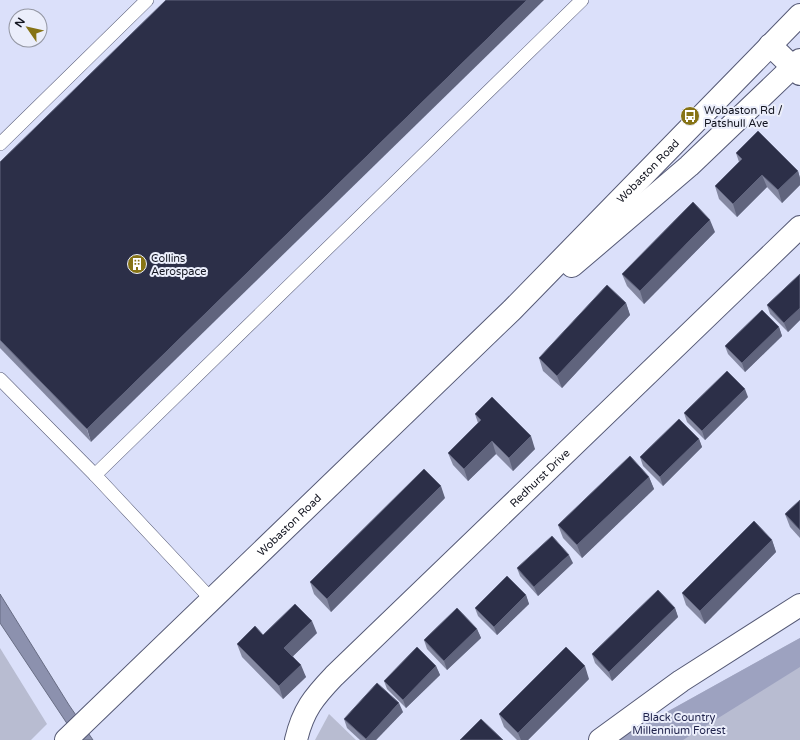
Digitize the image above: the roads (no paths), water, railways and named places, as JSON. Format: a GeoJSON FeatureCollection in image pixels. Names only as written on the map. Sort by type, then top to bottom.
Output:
{"type":"FeatureCollection","features":[{"type":"Feature","properties":{"kind":"street","name":"Wobaston Road"},"geometry":{"type":"LineString","coordinates":[[66,740],[512,310],[800,15]]}},
{"type":"Feature","properties":{"kind":"street"},"geometry":{"type":"LineString","coordinates":[[770,45],[798,67]]}},
{"type":"Feature","properties":{"kind":"street","name":"Wobaston Road"},"geometry":{"type":"LineString","coordinates":[[512,310],[554,281],[689,166],[798,67]]}},
{"type":"Feature","properties":{"kind":"street","name":"Redhurst Drive"},"geometry":{"type":"LineString","coordinates":[[296,740],[303,718],[313,698],[334,676],[800,227]]}},
{"type":"Feature","properties":{"kind":"street"},"geometry":{"type":"LineString","coordinates":[[600,740],[681,681],[800,605]]}},
{"type":"Feature","properties":{"kind":"lane"},"geometry":{"type":"LineString","coordinates":[[0,144],[147,0]]}},
{"type":"Feature","properties":{"kind":"lane"},"geometry":{"type":"LineString","coordinates":[[95,475],[582,0]]}},
{"type":"Feature","properties":{"kind":"lane"},"geometry":{"type":"LineString","coordinates":[[0,378],[95,475],[211,599]]}},
{"type":"Feature","properties":{"kind":"place","name":"Wobaston Rd / Patshull Ave"},"geometry":{"type":"Point","coordinates":[690,116]}},
{"type":"Feature","properties":{"kind":"place","name":"Collins Aerospace"},"geometry":{"type":"Point","coordinates":[137,264]}},
{"type":"Feature","properties":{"kind":"park label","name":"Black Country Millennium Forest"},"geometry":{"type":"Point","coordinates":[679,723]}}]}
